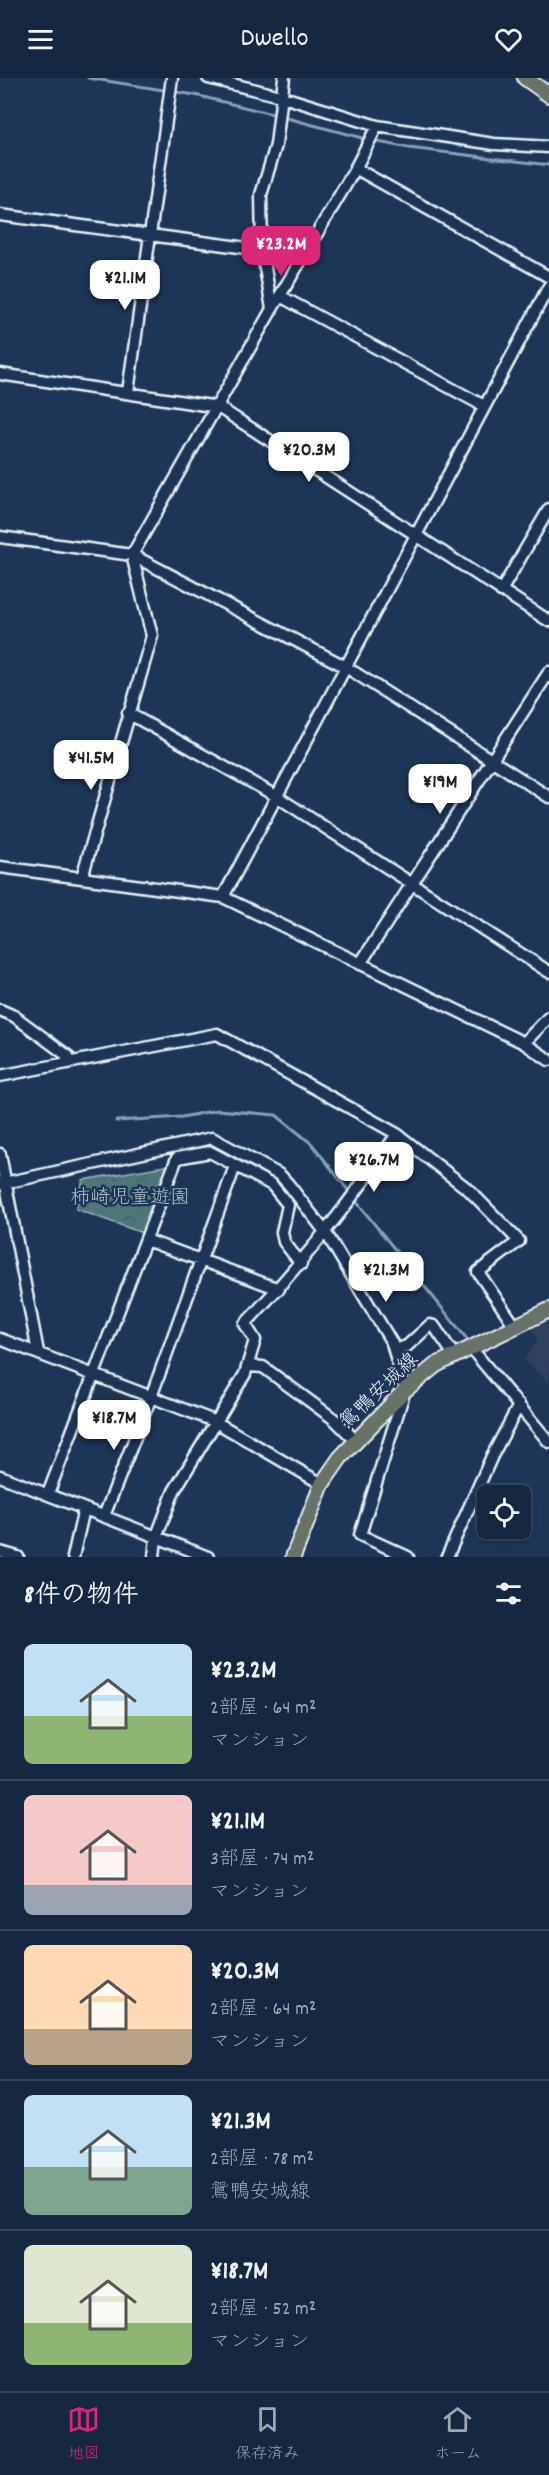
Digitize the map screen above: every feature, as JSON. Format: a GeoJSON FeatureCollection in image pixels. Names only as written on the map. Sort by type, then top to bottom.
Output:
{"type":"FeatureCollection","features":[{"type":"Feature","properties":{"kind":"main road"},"geometry":{"type":"LineString","coordinates":[[525,78],[549,95]]}},
{"type":"Feature","properties":{"kind":"main road","name":"鴛鴨安城線"},"geometry":{"type":"LineString","coordinates":[[293,1557],[322,1484],[356,1441],[405,1390],[436,1365],[454,1355],[549,1310]]}},
{"type":"Feature","properties":{"kind":"street"},"geometry":{"type":"LineString","coordinates":[[128,392],[172,78]]}},
{"type":"Feature","properties":{"kind":"street"},"geometry":{"type":"LineString","coordinates":[[208,78],[280,96],[378,126],[494,144],[549,147]]}},
{"type":"Feature","properties":{"kind":"street"},"geometry":{"type":"LineString","coordinates":[[272,309],[262,250],[261,195],[276,145],[280,96],[284,78]]}},
{"type":"Feature","properties":{"kind":"street"},"geometry":{"type":"LineString","coordinates":[[81,877],[152,636],[132,555],[378,126]]}},
{"type":"Feature","properties":{"kind":"street"},"geometry":{"type":"LineString","coordinates":[[355,168],[549,277]]}},
{"type":"Feature","properties":{"kind":"street"},"geometry":{"type":"LineString","coordinates":[[0,215],[262,250]]}},
{"type":"Feature","properties":{"kind":"street"},"geometry":{"type":"LineString","coordinates":[[223,897],[549,286]]}},
{"type":"Feature","properties":{"kind":"street"},"geometry":{"type":"LineString","coordinates":[[280,296],[484,406]]}},
{"type":"Feature","properties":{"kind":"street"},"geometry":{"type":"LineString","coordinates":[[0,374],[218,406],[549,621]]}},
{"type":"Feature","properties":{"kind":"street"},"geometry":{"type":"LineString","coordinates":[[501,591],[549,509]]}},
{"type":"Feature","properties":{"kind":"street"},"geometry":{"type":"LineString","coordinates":[[0,537],[132,555],[346,667],[549,797]]}},
{"type":"Feature","properties":{"kind":"street"},"geometry":{"type":"LineString","coordinates":[[360,964],[549,672]]}},
{"type":"Feature","properties":{"kind":"street"},"geometry":{"type":"LineString","coordinates":[[128,713],[276,796],[549,972]]}},
{"type":"Feature","properties":{"kind":"street"},"geometry":{"type":"LineString","coordinates":[[0,867],[223,897],[524,1043],[549,1060]]}},
{"type":"Feature","properties":{"kind":"street"},"geometry":{"type":"LineString","coordinates":[[0,1010],[14,1016],[68,1056],[68,1063]]}},
{"type":"Feature","properties":{"kind":"street"},"geometry":{"type":"LineString","coordinates":[[524,1043],[549,1017]]}},
{"type":"Feature","properties":{"kind":"street"},"geometry":{"type":"LineString","coordinates":[[0,1076],[217,1034],[397,1134],[469,1190],[519,1241],[478,1272],[515,1326]]}},
{"type":"Feature","properties":{"kind":"street"},"geometry":{"type":"LineString","coordinates":[[154,1557],[156,1538],[174,1491],[214,1421],[245,1374],[255,1340],[245,1324],[279,1289],[353,1200],[397,1134]]}},
{"type":"Feature","properties":{"kind":"street"},"geometry":{"type":"LineString","coordinates":[[3,1183],[212,1138],[280,1175],[326,1233],[381,1322],[394,1350],[405,1390],[360,1535],[408,1557]]}},
{"type":"Feature","properties":{"kind":"street"},"geometry":{"type":"LineString","coordinates":[[48,1494],[177,1158],[210,1152],[272,1185],[288,1205],[282,1232],[284,1242],[300,1264]]}},
{"type":"Feature","properties":{"kind":"street"},"geometry":{"type":"LineString","coordinates":[[0,1154],[3,1183],[38,1352]]}},
{"type":"Feature","properties":{"kind":"street"},"geometry":{"type":"LineString","coordinates":[[104,1516],[151,1397],[235,1166]]}},
{"type":"Feature","properties":{"kind":"street"},"geometry":{"type":"LineString","coordinates":[[146,1240],[279,1289]]}},
{"type":"Feature","properties":{"kind":"street"},"geometry":{"type":"LineString","coordinates":[[394,1350],[406,1346],[430,1324],[434,1326],[454,1355]]}},
{"type":"Feature","properties":{"kind":"street"},"geometry":{"type":"LineString","coordinates":[[0,1339],[214,1421],[322,1484]]}},
{"type":"Feature","properties":{"kind":"street"},"geometry":{"type":"LineString","coordinates":[[470,1347],[549,1442]]}},
{"type":"Feature","properties":{"kind":"street"},"geometry":{"type":"LineString","coordinates":[[248,1366],[263,1367],[334,1419],[356,1441]]}},
{"type":"Feature","properties":{"kind":"street"},"geometry":{"type":"LineString","coordinates":[[447,1557],[492,1456],[519,1405]]}},
{"type":"Feature","properties":{"kind":"street"},"geometry":{"type":"LineString","coordinates":[[0,1476],[208,1557]]}},
{"type":"Feature","properties":{"kind":"street"},"geometry":{"type":"LineString","coordinates":[[73,1557],[84,1509]]}},
{"type":"Feature","properties":{"kind":"street"},"geometry":{"type":"LineString","coordinates":[[0,1552],[18,1557]]}},
{"type":"Feature","properties":{"kind":"shaded area"},"geometry":{"type":"Polygon","coordinates":[[[549,1321],[549,1383],[524,1360],[538,1340],[532,1329],[549,1321]]]}},
{"type":"Feature","properties":{"kind":"green space","name":"柿崎児童遊園"},"geometry":{"type":"Polygon","coordinates":[[[171,1165],[145,1234],[76,1209],[83,1180],[171,1165]]]}},
{"type":"Feature","properties":{"kind":"waterway"},"geometry":{"type":"LineString","coordinates":[[88,78],[195,95],[276,115]]}},
{"type":"Feature","properties":{"kind":"waterway"},"geometry":{"type":"LineString","coordinates":[[283,117],[366,139]]}},
{"type":"Feature","properties":{"kind":"waterway"},"geometry":{"type":"LineString","coordinates":[[373,141],[409,148],[549,165]]}},
{"type":"Feature","properties":{"kind":"waterway"},"geometry":{"type":"LineString","coordinates":[[116,1121],[182,1117],[218,1110],[276,1115],[312,1144],[351,1194]]}},
{"type":"Feature","properties":{"kind":"waterway"},"geometry":{"type":"LineString","coordinates":[[355,1200],[471,1344]]}}]}
